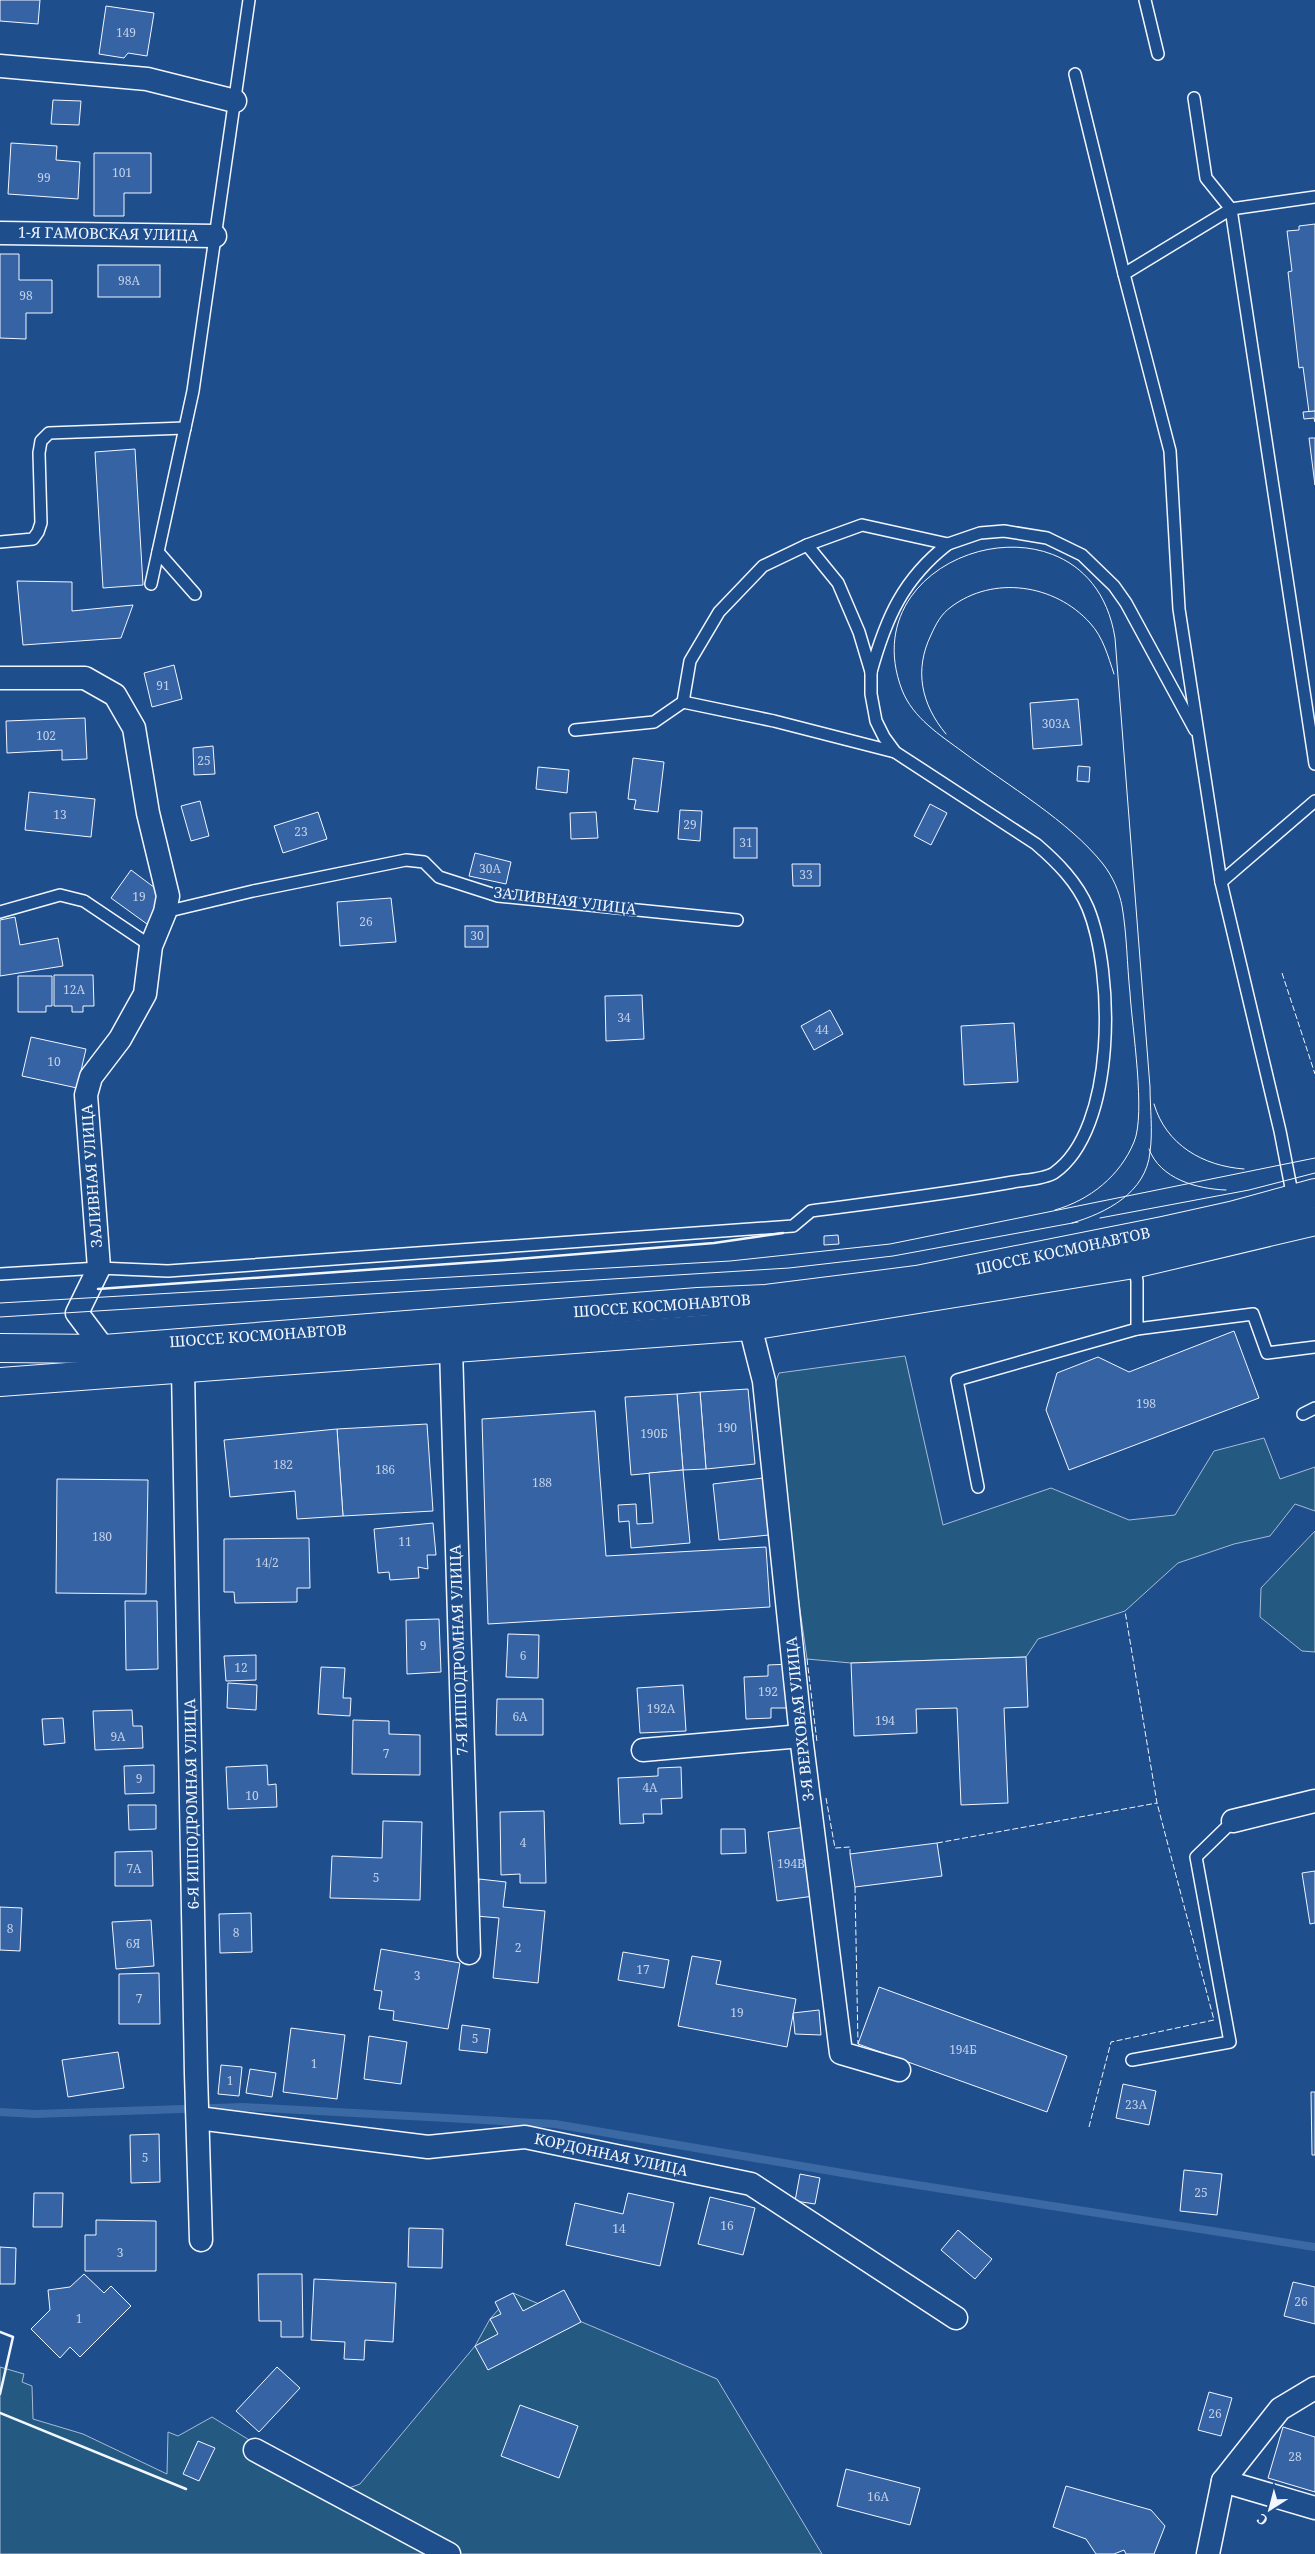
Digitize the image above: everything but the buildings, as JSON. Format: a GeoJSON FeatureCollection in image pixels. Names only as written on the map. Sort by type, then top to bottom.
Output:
{"type":"FeatureCollection","features":[{"type":"Feature","properties":{"kind":"main road","name":"ШОССЕ КОСМОНАВТОВ"},"geometry":{"type":"LineString","coordinates":[[0,1348],[104,1348],[698,1302],[766,1299],[859,1289],[992,1266],[1020,1258],[1163,1231],[1231,1216],[1304,1196]]}},
{"type":"Feature","properties":{"kind":"main road","name":"ШОССЕ КОСМОНАВТОВ"},"geometry":{"type":"LineString","coordinates":[[0,1382],[750,1326],[1134,1264],[1315,1221]]}},
{"type":"Feature","properties":{"kind":"street"},"geometry":{"type":"LineString","coordinates":[[0,66],[147,79],[235,101]]}},
{"type":"Feature","properties":{"kind":"street","name":"1-Я ГАМОВСКАЯ УЛИЦА"},"geometry":{"type":"LineString","coordinates":[[0,233],[215,236]]}},
{"type":"Feature","properties":{"kind":"street","name":"ЗАЛИВНАЯ УЛИЦА"},"geometry":{"type":"LineString","coordinates":[[0,678],[85,678],[115,694],[134,728],[148,814],[168,896],[165,912],[151,946],[145,994],[120,1039],[91,1077],[86,1095],[99,1268],[78,1313],[104,1348]]}},
{"type":"Feature","properties":{"kind":"street","name":"3-Я ВЕРХОВАЯ УЛИЦА"},"geometry":{"type":"LineString","coordinates":[[750,1326],[764,1381],[802,1736],[841,2053],[899,2070]]}},
{"type":"Feature","properties":{"kind":"street","name":"7-Я ИППОДРОМНАЯ УЛИЦА"},"geometry":{"type":"LineString","coordinates":[[451,1348],[468,1953]]}},
{"type":"Feature","properties":{"kind":"street","name":"6-Я ИППОДРОМНАЯ УЛИЦА"},"geometry":{"type":"LineString","coordinates":[[183,1369],[196,2074],[201,2240]]}},
{"type":"Feature","properties":{"kind":"street"},"geometry":{"type":"LineString","coordinates":[[643,1750],[802,1736]]}},
{"type":"Feature","properties":{"kind":"street"},"geometry":{"type":"LineString","coordinates":[[1233,1821],[1315,1801]]}},
{"type":"Feature","properties":{"kind":"street","name":"КОРДОННАЯ УЛИЦА"},"geometry":{"type":"LineString","coordinates":[[198,2118],[428,2147],[525,2137],[751,2184],[956,2318]]}},
{"type":"Feature","properties":{"kind":"street"},"geometry":{"type":"LineString","coordinates":[[1208,2554],[1223,2481],[1280,2409],[1315,2388]]}},
{"type":"Feature","properties":{"kind":"street"},"geometry":{"type":"LineString","coordinates":[[255,2450],[450,2554]]}},
{"type":"Feature","properties":{"kind":"street"},"geometry":{"type":"LineString","coordinates":[[1223,2481],[1315,2508]]}},
{"type":"Feature","properties":{"kind":"lane"},"geometry":{"type":"LineString","coordinates":[[151,584],[193,391],[249,0]]}},
{"type":"Feature","properties":{"kind":"lane"},"geometry":{"type":"LineString","coordinates":[[1145,0],[1158,54]]}},
{"type":"Feature","properties":{"kind":"lane"},"geometry":{"type":"LineString","coordinates":[[1075,74],[1170,451],[1179,609],[1200,738],[1220,882],[1280,1131],[1304,1196]]}},
{"type":"Feature","properties":{"kind":"lane"},"geometry":{"type":"LineString","coordinates":[[1194,98],[1206,178],[1231,209],[1315,764]]}},
{"type":"Feature","properties":{"kind":"lane"},"geometry":{"type":"LineString","coordinates":[[1124,274],[1231,209],[1315,197]]}},
{"type":"Feature","properties":{"kind":"lane"},"geometry":{"type":"LineString","coordinates":[[0,542],[33,539],[38,532],[41,523],[39,453],[41,441],[49,433],[185,428]]}},
{"type":"Feature","properties":{"kind":"lane"},"geometry":{"type":"LineString","coordinates":[[575,730],[654,722],[683,702],[690,661],[719,612],[763,566],[806,545],[862,525],[948,544]]}},
{"type":"Feature","properties":{"kind":"lane"},"geometry":{"type":"LineString","coordinates":[[870,672],[879,642],[902,592],[933,556],[948,544],[980,533],[1004,531],[1047,538],[1082,554],[1114,586],[1126,603],[1200,738]]}},
{"type":"Feature","properties":{"kind":"lane"},"geometry":{"type":"LineString","coordinates":[[806,545],[838,583],[859,632],[870,672],[871,694],[876,721],[884,737],[895,752]]}},
{"type":"Feature","properties":{"kind":"lane"},"geometry":{"type":"LineString","coordinates":[[158,552],[195,594]]}},
{"type":"Feature","properties":{"kind":"lane"},"geometry":{"type":"LineString","coordinates":[[0,1274],[99,1268],[168,1271],[794,1226],[811,1211],[953,1193],[1053,1174],[1075,1151],[1091,1118],[1102,1068],[1106,995],[1101,960],[1088,909],[1071,879],[1054,859],[1007,823],[895,752],[774,721],[683,702]]}},
{"type":"Feature","properties":{"kind":"lane"},"geometry":{"type":"LineString","coordinates":[[1220,882],[1312,806],[1315,801]]}},
{"type":"Feature","properties":{"kind":"lane","name":"ЗАЛИВНАЯ УЛИЦА"},"geometry":{"type":"LineString","coordinates":[[165,912],[253,891],[406,860],[424,862],[440,877],[498,896],[737,920]]}},
{"type":"Feature","properties":{"kind":"lane"},"geometry":{"type":"LineString","coordinates":[[0,912],[60,895],[84,901],[151,946]]}},
{"type":"Feature","properties":{"kind":"lane"},"geometry":{"type":"LineString","coordinates":[[1134,1264],[1137,1281],[1137,1329]]}},
{"type":"Feature","properties":{"kind":"lane"},"geometry":{"type":"LineString","coordinates":[[978,1487],[956,1380],[1137,1329],[1252,1314],[1267,1353],[1315,1347]]}},
{"type":"Feature","properties":{"kind":"lane"},"geometry":{"type":"LineString","coordinates":[[1303,1414],[1315,1408]]}},
{"type":"Feature","properties":{"kind":"lane"},"geometry":{"type":"LineString","coordinates":[[1132,2060],[1230,2042],[1196,1857],[1233,1821]]}},
{"type":"Feature","properties":{"kind":"shaded area"},"geometry":{"type":"Polygon","coordinates":[[[905,1356],[943,1525],[1051,1488],[1129,1520],[1175,1515],[1214,1451],[1264,1438],[1280,1479],[1315,1467],[1315,1511],[1295,1504],[1270,1536],[1234,1544],[1178,1563],[1125,1611],[1038,1639],[1026,1657],[851,1663],[807,1659],[770,1398],[779,1373],[905,1356]]]}},
{"type":"Feature","properties":{"kind":"shaded area"},"geometry":{"type":"Polygon","coordinates":[[[1315,1531],[1315,1652],[1302,1651],[1260,1617],[1261,1588],[1315,1531]]]}},
{"type":"Feature","properties":{"kind":"shaded area"},"geometry":{"type":"Polygon","coordinates":[[[513,2293],[717,2379],[822,2554],[0,2554],[0,2367],[24,2374],[22,2382],[32,2386],[33,2419],[83,2434],[167,2474],[168,2432],[178,2436],[212,2417],[335,2493],[360,2484],[475,2346],[490,2319],[513,2293]]]}},
{"type":"Feature","properties":{"kind":"waterway"},"geometry":{"type":"LineString","coordinates":[[0,2112],[35,2114],[243,2107],[555,2124],[866,2177],[1315,2247]]}},
{"type":"Feature","properties":{"kind":"tram line"},"geometry":{"type":"LineString","coordinates":[[1055,1210],[1068,1206],[1092,1193],[1112,1176],[1128,1154],[1134,1142],[1137,1129],[1139,1092],[1121,900],[1107,869],[1073,833],[1037,804],[945,739],[913,709],[902,690],[895,641],[909,600],[939,569],[979,552],[1022,548],[1064,560],[1096,589],[1115,638],[1150,1087],[1151,1144],[1147,1166],[1141,1179],[1133,1190],[1111,1207],[1072,1223]]}},
{"type":"Feature","properties":{"kind":"tram line"},"geometry":{"type":"LineString","coordinates":[[946,734],[937,723],[926,699],[922,674],[923,661],[926,648],[939,620],[947,610],[968,597],[1004,588],[1023,588],[1042,592],[1059,600],[1076,610],[1095,628],[1105,647],[1114,674]]}},
{"type":"Feature","properties":{"kind":"tram line"},"geometry":{"type":"LineString","coordinates":[[1154,1104],[1167,1131],[1188,1151],[1214,1163],[1244,1169]]}},
{"type":"Feature","properties":{"kind":"tram line"},"geometry":{"type":"LineString","coordinates":[[1149,1149],[1154,1159],[1171,1175],[1192,1184],[1226,1190]]}},
{"type":"Feature","properties":{"kind":"tram line"},"geometry":{"type":"LineString","coordinates":[[0,1303],[730,1261],[890,1244],[1315,1158]]}},
{"type":"Feature","properties":{"kind":"tram line"},"geometry":{"type":"LineString","coordinates":[[1100,1218],[1249,1190],[1315,1173]]}},
{"type":"Feature","properties":{"kind":"tram line"},"geometry":{"type":"LineString","coordinates":[[0,1317],[789,1268],[893,1256],[1078,1222]]}},
{"type":"Feature","properties":{"kind":"fence"},"geometry":{"type":"LineString","coordinates":[[1282,973],[1315,1074]]}},
{"type":"Feature","properties":{"kind":"fence"},"geometry":{"type":"LineString","coordinates":[[1089,2127],[1111,2042],[1214,2020],[1157,1803],[1125,1611]]}},
{"type":"Feature","properties":{"kind":"fence"},"geometry":{"type":"LineString","coordinates":[[807,1659],[817,1742]]}},
{"type":"Feature","properties":{"kind":"fence"},"geometry":{"type":"LineString","coordinates":[[826,1798],[835,1848],[850,1847],[850,1854]]}},
{"type":"Feature","properties":{"kind":"fence"},"geometry":{"type":"LineString","coordinates":[[937,1843],[1157,1803]]}},
{"type":"Feature","properties":{"kind":"fence"},"geometry":{"type":"LineString","coordinates":[[855,1887],[858,2044]]}},
{"type":"Feature","properties":{"kind":"wall"},"geometry":{"type":"LineString","coordinates":[[98,1289],[714,1243],[783,1233]]}},
{"type":"Feature","properties":{"kind":"wall"},"geometry":{"type":"LineString","coordinates":[[0,2332],[13,2337],[0,2394]]}},
{"type":"Feature","properties":{"kind":"wall"},"geometry":{"type":"LineString","coordinates":[[0,2413],[186,2489]]}}]}
